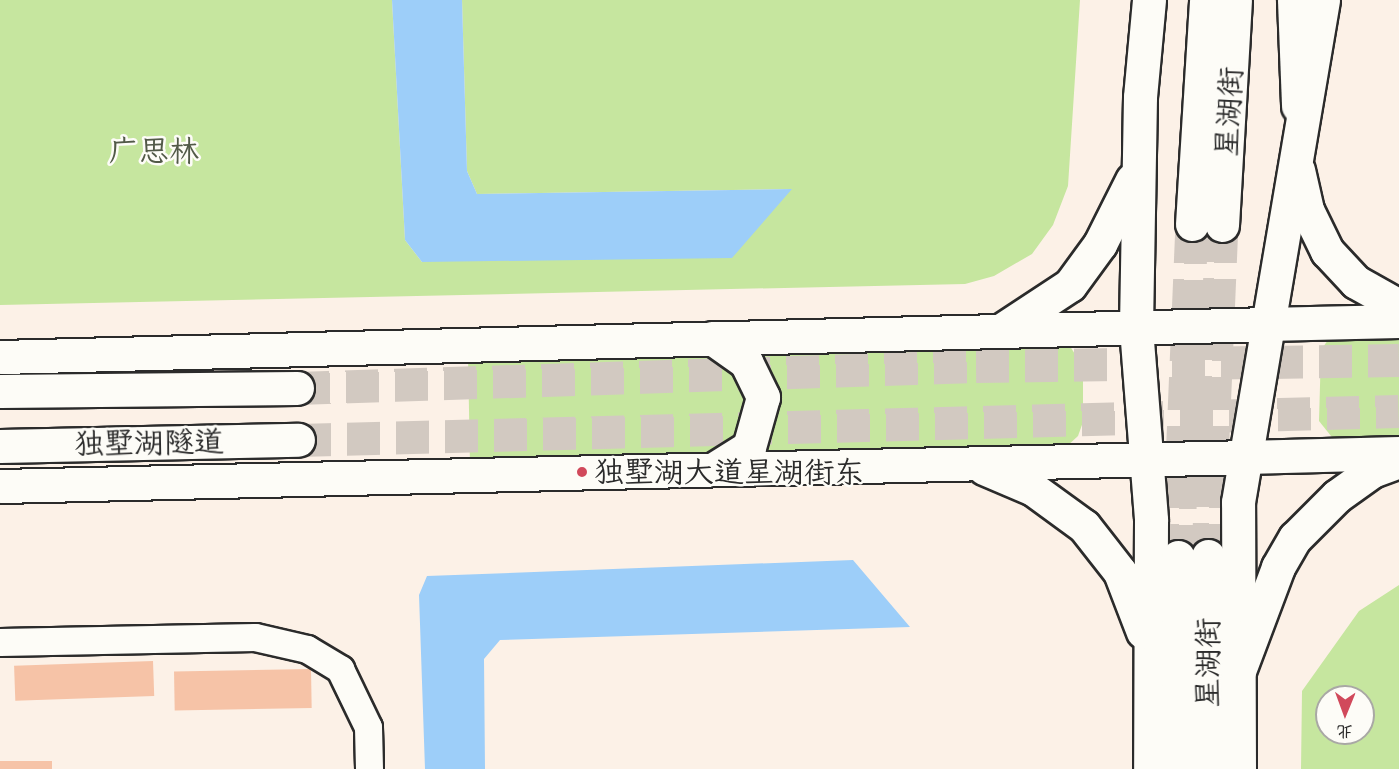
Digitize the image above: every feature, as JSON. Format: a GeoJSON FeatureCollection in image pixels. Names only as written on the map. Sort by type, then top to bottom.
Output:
{"type":"FeatureCollection","features":[{"type":"Feature","properties":{"kind":"main road"},"geometry":{"type":"LineString","coordinates":[[1128,0],[1140,97]]}},
{"type":"Feature","properties":{"kind":"main road"},"geometry":{"type":"LineString","coordinates":[[1149,0],[1140,97],[1136,328],[1144,460],[1151,520],[1150,769]]}},
{"type":"Feature","properties":{"kind":"main road","name":"星湖街"},"geometry":{"type":"LineString","coordinates":[[1206,0],[1207,224],[1235,0]]}},
{"type":"Feature","properties":{"kind":"main road"},"geometry":{"type":"LineString","coordinates":[[1294,0],[1293,64],[1301,131]]}},
{"type":"Feature","properties":{"kind":"main road"},"geometry":{"type":"LineString","coordinates":[[1239,769],[1238,502],[1284,212],[1298,170],[1301,131],[1323,0]]}},
{"type":"Feature","properties":{"kind":"main road"},"geometry":{"type":"LineString","coordinates":[[992,332],[1023,320],[1070,285],[1115,219],[1138,168]]}},
{"type":"Feature","properties":{"kind":"main road"},"geometry":{"type":"LineString","coordinates":[[1298,170],[1307,210],[1326,251],[1356,282],[1399,306]]}},
{"type":"Feature","properties":{"kind":"main road"},"geometry":{"type":"LineString","coordinates":[[0,357],[1399,321]]}},
{"type":"Feature","properties":{"kind":"main road"},"geometry":{"type":"LineString","coordinates":[[712,338],[746,362],[763,396],[749,447],[716,468]]}},
{"type":"Feature","properties":{"kind":"main road","name":"独墅湖隧道"},"geometry":{"type":"LineString","coordinates":[[0,392],[297,388]]}},
{"type":"Feature","properties":{"kind":"main road","name":"独墅湖隧道"},"geometry":{"type":"LineString","coordinates":[[0,446],[298,440]]}},
{"type":"Feature","properties":{"kind":"main road"},"geometry":{"type":"LineString","coordinates":[[0,486],[1399,453]]}},
{"type":"Feature","properties":{"kind":"main road"},"geometry":{"type":"LineString","coordinates":[[1239,671],[1278,567],[1295,538],[1337,496],[1372,471],[1399,461]]}},
{"type":"Feature","properties":{"kind":"main road"},"geometry":{"type":"LineString","coordinates":[[968,462],[1034,489],[1084,526],[1120,572],[1151,658]]}},
{"type":"Feature","properties":{"kind":"main road","name":"星湖街"},"geometry":{"type":"LineString","coordinates":[[1179,769],[1193,557],[1208,769]]}},
{"type":"Feature","properties":{"kind":"street"},"geometry":{"type":"LineString","coordinates":[[0,642],[255,637],[307,649],[340,669],[368,727],[369,769]]}},
{"type":"Feature","properties":{"kind":"green space","name":"广思林"},"geometry":{"type":"Polygon","coordinates":[[[0,0],[392,0],[405,240],[422,262],[792,189],[477,194],[467,171],[462,0],[1080,0],[1068,186],[1053,225],[1032,254],[994,276],[965,284],[0,305],[0,0]]]}},
{"type":"Feature","properties":{"kind":"green space"},"geometry":{"type":"Polygon","coordinates":[[[1399,338],[1399,441],[1335,441],[1319,421],[1321,350],[1328,340],[1399,338]]]}},
{"type":"Feature","properties":{"kind":"green space"},"geometry":{"type":"Polygon","coordinates":[[[1068,343],[1083,367],[1083,422],[1078,436],[1066,447],[761,455],[758,348],[1068,343]]]}},
{"type":"Feature","properties":{"kind":"green space"},"geometry":{"type":"Polygon","coordinates":[[[709,349],[733,365],[749,404],[734,440],[715,454],[470,465],[468,355],[709,349]]]}},
{"type":"Feature","properties":{"kind":"green space"},"geometry":{"type":"Polygon","coordinates":[[[1399,585],[1399,769],[1301,769],[1302,691],[1359,611],[1399,585]]]}},
{"type":"Feature","properties":{"kind":"water"},"geometry":{"type":"Polygon","coordinates":[[[392,0],[462,0],[467,171],[477,194],[792,189],[732,258],[422,262],[405,240],[392,0]]]}},
{"type":"Feature","properties":{"kind":"water"},"geometry":{"type":"Polygon","coordinates":[[[853,560],[910,627],[500,640],[484,659],[485,769],[425,769],[419,595],[427,576],[853,560]]]}},
{"type":"Feature","properties":{"kind":"building"},"geometry":{"type":"Polygon","coordinates":[[[153,661],[154,696],[15,701],[14,666],[153,661]]]}},
{"type":"Feature","properties":{"kind":"building"},"geometry":{"type":"Polygon","coordinates":[[[311,669],[312,708],[175,710],[174,671],[311,669]]]}},
{"type":"Feature","properties":{"kind":"building"},"geometry":{"type":"Polygon","coordinates":[[[0,761],[52,761],[52,769],[0,769],[0,761]]]}},
{"type":"Feature","properties":{"kind":"tunnel"},"geometry":{"type":"LineString","coordinates":[[1178,557],[1192,224]]}},
{"type":"Feature","properties":{"kind":"tunnel"},"geometry":{"type":"LineString","coordinates":[[1208,556],[1222,225]]}},
{"type":"Feature","properties":{"kind":"tunnel"},"geometry":{"type":"LineString","coordinates":[[297,388],[976,366],[1399,360]]}},
{"type":"Feature","properties":{"kind":"tunnel"},"geometry":{"type":"LineString","coordinates":[[298,440],[1399,411]]}},
{"type":"Feature","properties":{"kind":"place","name":"独墅湖大道星湖街东"},"geometry":{"type":"Point","coordinates":[582,472]}}]}
